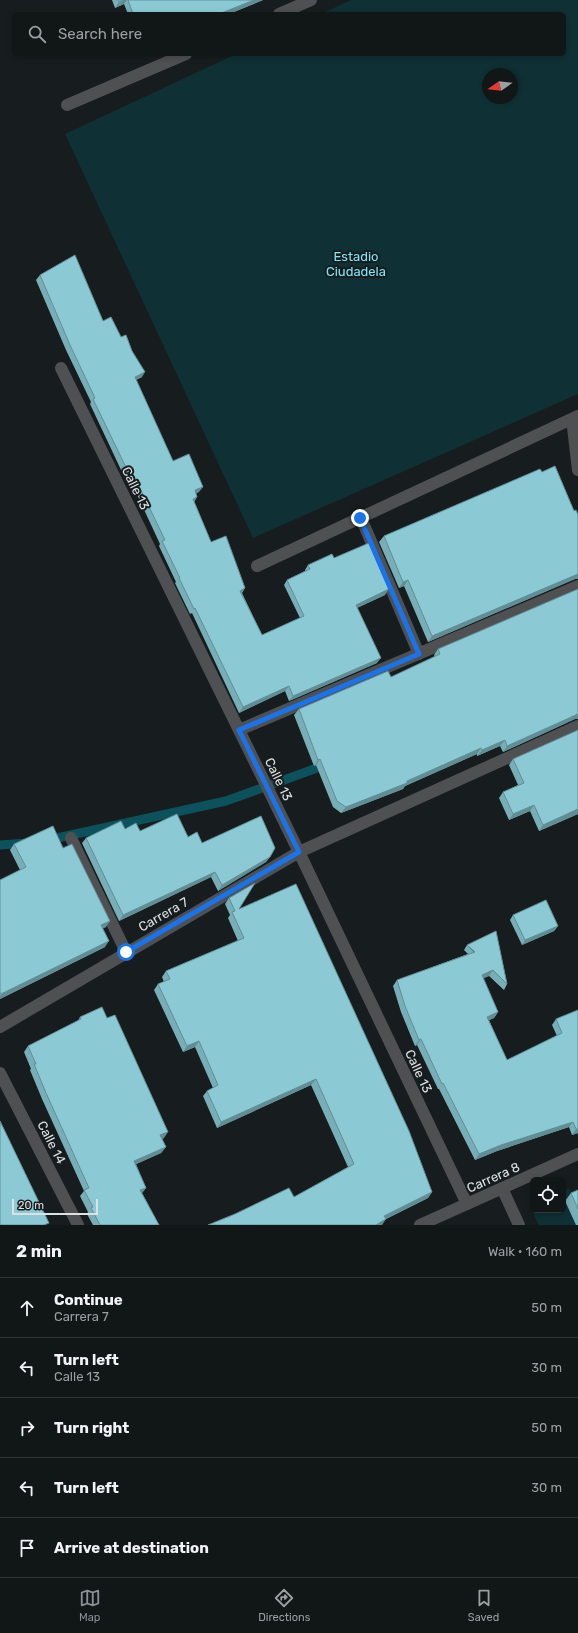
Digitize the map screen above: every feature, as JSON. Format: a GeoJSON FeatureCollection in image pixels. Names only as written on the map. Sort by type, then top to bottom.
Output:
{"type":"FeatureCollection","features":[{"type":"Feature","properties":{"kind":"street"},"geometry":{"type":"LineString","coordinates":[[284,12],[311,0]]}},
{"type":"Feature","properties":{"kind":"street"},"geometry":{"type":"LineString","coordinates":[[67,105],[181,56]]}},
{"type":"Feature","properties":{"kind":"street","name":"Calle 13"},"geometry":{"type":"LineString","coordinates":[[61,368],[299,852],[467,1204]]}},
{"type":"Feature","properties":{"kind":"street"},"geometry":{"type":"LineString","coordinates":[[256,566],[576,420],[578,470]]}},
{"type":"Feature","properties":{"kind":"street"},"geometry":{"type":"LineString","coordinates":[[360,518],[419,654]]}},
{"type":"Feature","properties":{"kind":"street"},"geometry":{"type":"LineString","coordinates":[[239,730],[578,586]]}},
{"type":"Feature","properties":{"kind":"street","name":"Carrera 7"},"geometry":{"type":"LineString","coordinates":[[0,1027],[299,852],[578,726]]}},
{"type":"Feature","properties":{"kind":"street"},"geometry":{"type":"LineString","coordinates":[[71,838],[126,952]]}},
{"type":"Feature","properties":{"kind":"street","name":"Calle 14"},"geometry":{"type":"LineString","coordinates":[[0,1073],[78,1225]]}},
{"type":"Feature","properties":{"kind":"street","name":"Carrera 8"},"geometry":{"type":"LineString","coordinates":[[420,1225],[578,1154]]}},
{"type":"Feature","properties":{"kind":"street"},"geometry":{"type":"LineString","coordinates":[[502,1188],[519,1225]]}},
{"type":"Feature","properties":{"kind":"green space","name":"Estadio Ciudadela"},"geometry":{"type":"Polygon","coordinates":[[[351,0],[578,0],[578,394],[253,538],[65,134],[232,56],[566,56],[566,12],[325,12],[351,0]]]}},
{"type":"Feature","properties":{"kind":"green space"},"geometry":{"type":"Polygon","coordinates":[[[569,1188],[578,1208],[578,1225],[539,1225],[533,1213],[566,1213],[566,1190],[569,1188]]]}},
{"type":"Feature","properties":{"kind":"building"},"geometry":{"type":"Polygon","coordinates":[[[128,0],[254,0],[224,12],[132,12],[128,0]]]}},
{"type":"Feature","properties":{"kind":"building"},"geometry":{"type":"Polygon","coordinates":[[[75,255],[103,321],[111,317],[121,337],[126,335],[132,351],[145,372],[135,377],[173,461],[189,454],[203,487],[195,490],[197,497],[193,499],[211,542],[226,536],[245,588],[240,591],[262,635],[304,616],[287,580],[310,569],[308,565],[332,554],[334,558],[369,543],[389,589],[356,605],[381,658],[293,696],[289,686],[243,707],[179,578],[162,541],[165,540],[137,482],[134,484],[93,399],[95,398],[40,275],[75,255]]]}},
{"type":"Feature","properties":{"kind":"building"},"geometry":{"type":"Polygon","coordinates":[[[555,466],[574,511],[576,510],[578,515],[578,574],[432,636],[408,580],[403,582],[384,536],[540,469],[542,472],[555,466]]]}},
{"type":"Feature","properties":{"kind":"building"},"geometry":{"type":"Polygon","coordinates":[[[578,589],[578,714],[507,746],[505,740],[482,750],[481,748],[407,781],[407,783],[346,807],[337,801],[320,759],[318,760],[299,709],[388,671],[391,677],[440,654],[438,649],[578,589]]]}},
{"type":"Feature","properties":{"kind":"building"},"geometry":{"type":"Polygon","coordinates":[[[578,730],[578,809],[543,825],[534,805],[513,814],[503,792],[524,783],[513,759],[578,730]]]}},
{"type":"Feature","properties":{"kind":"building"},"geometry":{"type":"Polygon","coordinates":[[[177,814],[188,837],[197,832],[202,843],[261,816],[275,848],[270,857],[222,885],[215,872],[123,915],[86,838],[121,821],[125,829],[136,823],[140,831],[177,814]]]}},
{"type":"Feature","properties":{"kind":"building"},"geometry":{"type":"Polygon","coordinates":[[[53,826],[63,848],[72,844],[110,921],[101,925],[109,941],[1,994],[0,880],[26,867],[14,844],[53,826]]]}},
{"type":"Feature","properties":{"kind":"building"},"geometry":{"type":"Polygon","coordinates":[[[255,883],[239,909],[296,884],[409,1131],[432,1192],[384,1216],[386,1219],[376,1225],[208,1225],[235,1214],[289,1188],[294,1197],[354,1164],[316,1079],[221,1122],[207,1091],[218,1085],[199,1041],[187,1046],[158,984],[170,979],[166,971],[244,938],[232,912],[235,911],[229,898],[255,883]]]}},
{"type":"Feature","properties":{"kind":"building"},"geometry":{"type":"Polygon","coordinates":[[[546,900],[558,926],[525,940],[513,915],[546,900]]]}},
{"type":"Feature","properties":{"kind":"building"},"geometry":{"type":"Polygon","coordinates":[[[496,931],[507,984],[493,970],[482,975],[498,1012],[487,1017],[507,1060],[562,1033],[556,1019],[578,1010],[578,1129],[576,1129],[573,1122],[501,1145],[479,1154],[443,1083],[442,1084],[421,1039],[419,1040],[405,1006],[397,980],[475,952],[467,945],[496,931]]]}},
{"type":"Feature","properties":{"kind":"building"},"geometry":{"type":"Polygon","coordinates":[[[102,1007],[107,1018],[115,1015],[168,1132],[160,1135],[166,1147],[134,1161],[146,1188],[140,1190],[159,1225],[100,1225],[84,1190],[89,1188],[46,1093],[28,1046],[81,1019],[80,1017],[102,1007]]]}},
{"type":"Feature","properties":{"kind":"building"},"geometry":{"type":"Polygon","coordinates":[[[0,1121],[49,1223],[44,1225],[0,1225],[0,1121]]]}},
{"type":"Feature","properties":{"kind":"building"},"geometry":{"type":"Polygon","coordinates":[[[578,1190],[578,1209],[571,1193],[578,1190]]]}},
{"type":"Feature","properties":{"kind":"waterway"},"geometry":{"type":"LineString","coordinates":[[48,840],[226,801],[328,764]]}},
{"type":"Feature","properties":{"kind":"waterway"},"geometry":{"type":"LineString","coordinates":[[0,845],[27,843]]}},
{"type":"Feature","properties":{"kind":"route"},"geometry":{"type":"LineString","coordinates":[[126,952],[299,852],[239,730],[419,654],[360,518]]}}]}
